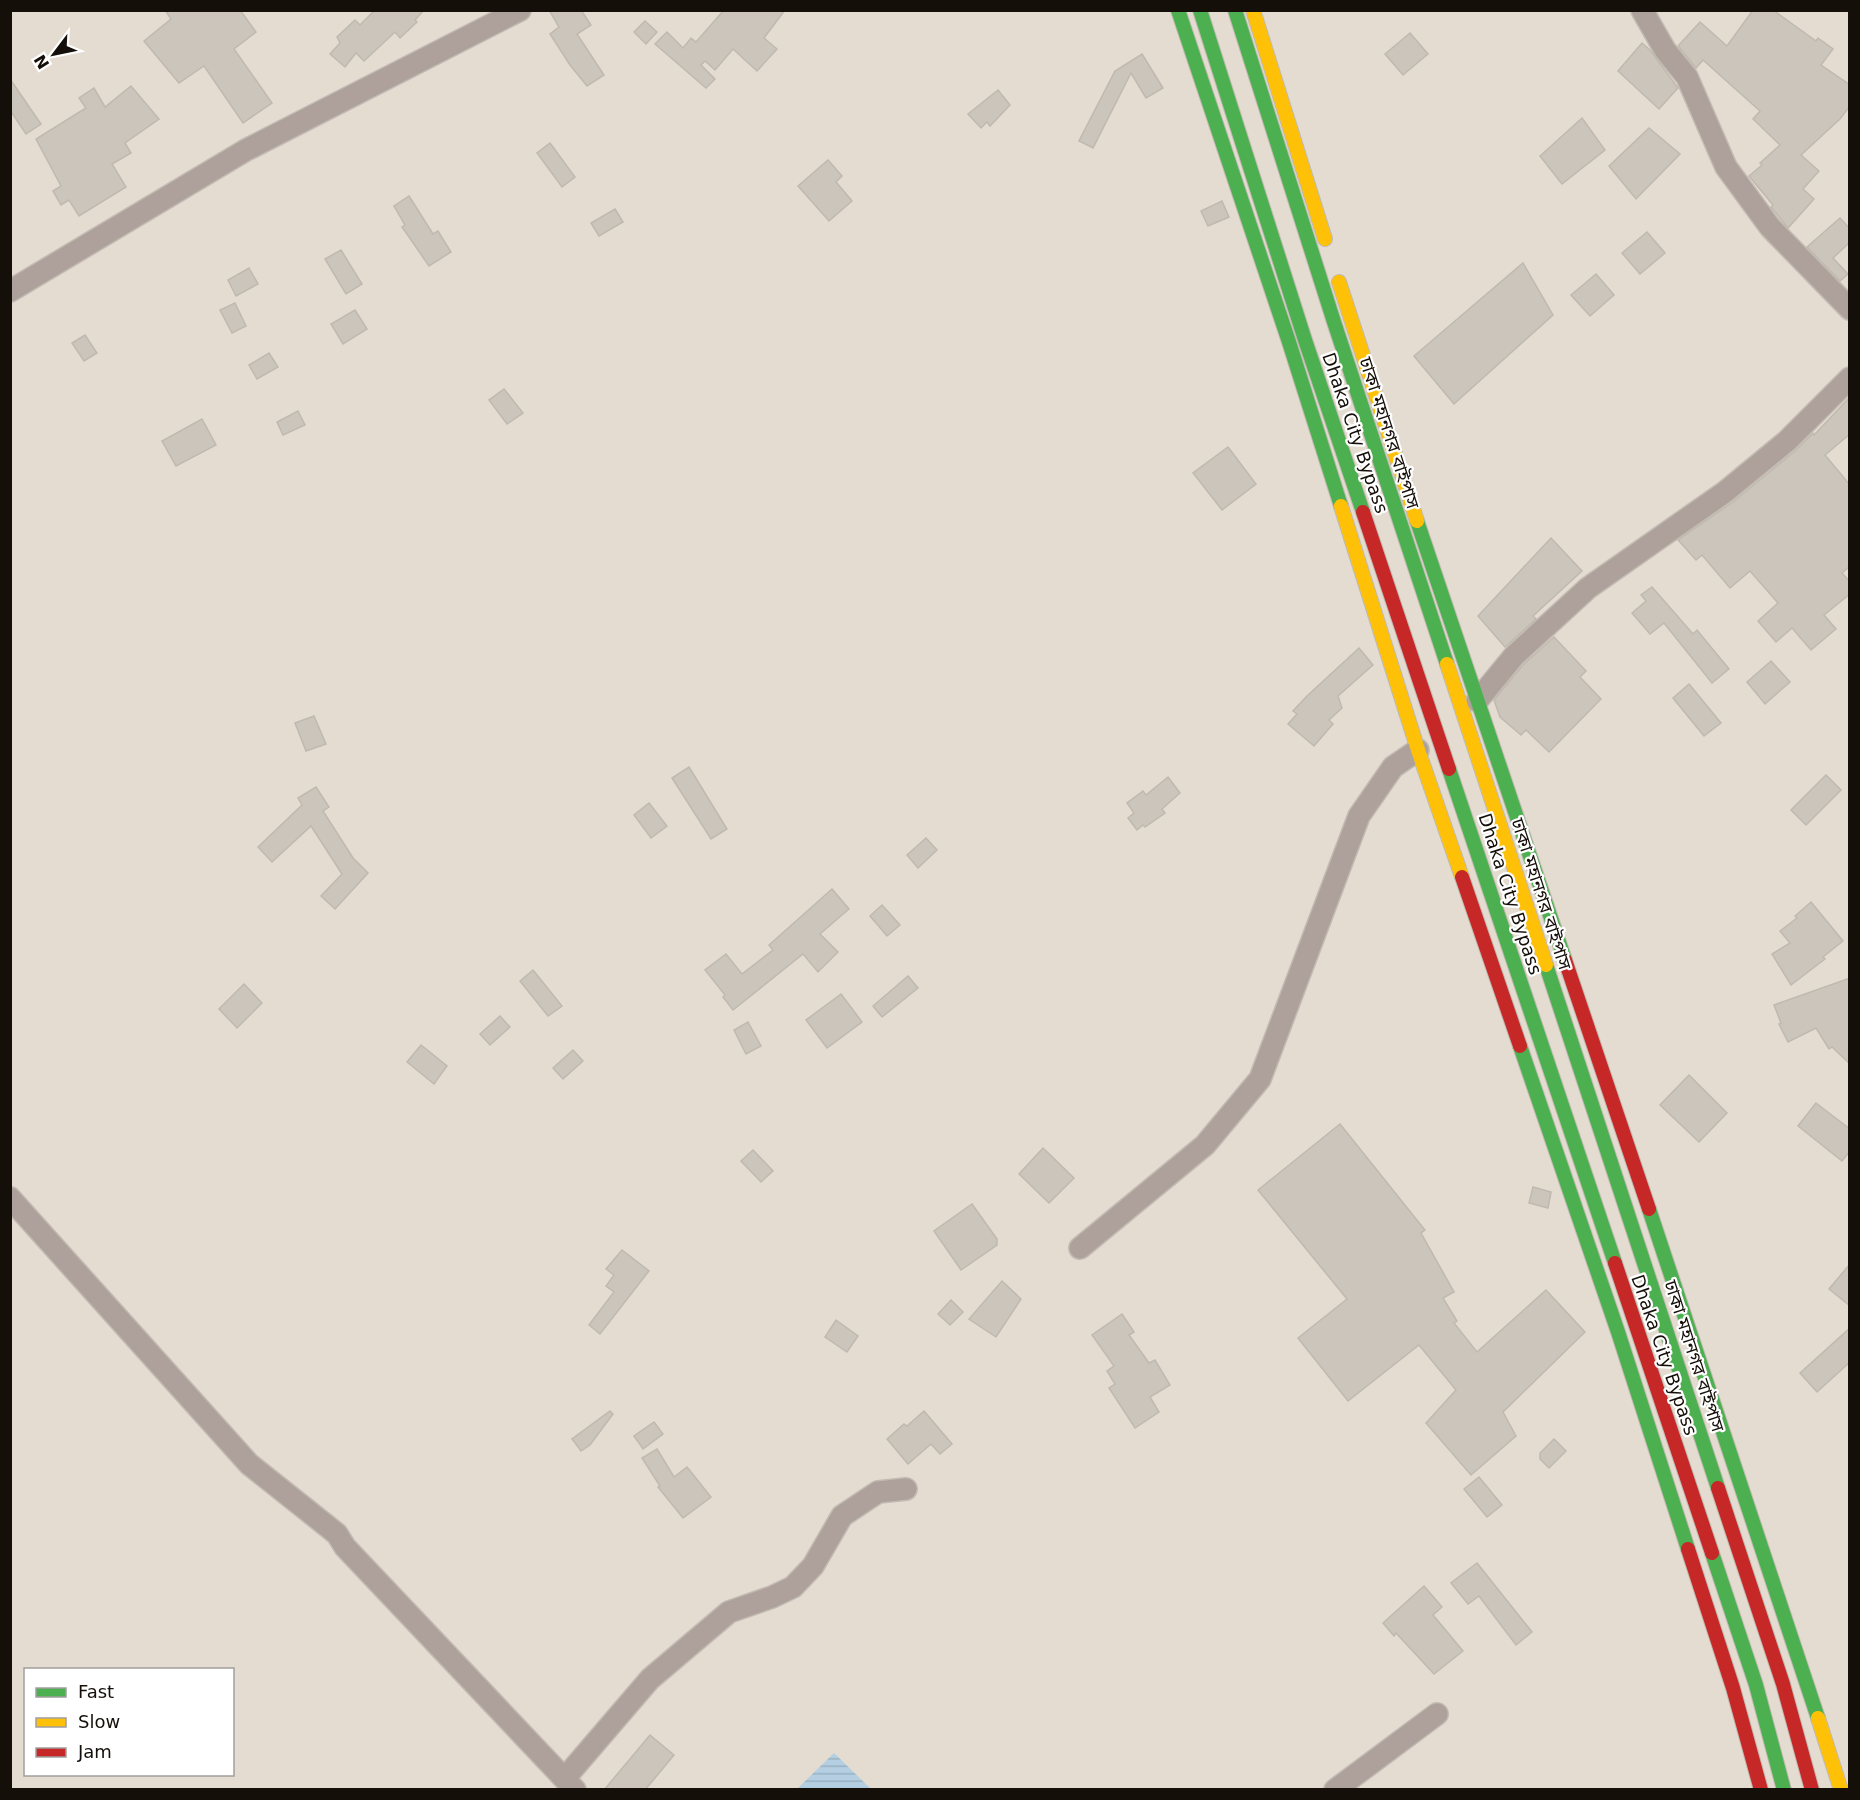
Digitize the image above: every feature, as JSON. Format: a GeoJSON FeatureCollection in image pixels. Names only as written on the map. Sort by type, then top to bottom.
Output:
{"type":"FeatureCollection","features":[{"type":"Feature","properties":{"kind":"main road"},"geometry":{"type":"LineString","coordinates":[[1178,10],[1288,342],[1418,750],[1618,1332],[1733,1688],[1761,1790]]}},
{"type":"Feature","properties":{"kind":"main road","name":"Dhaka City Bypass"},"geometry":{"type":"LineString","coordinates":[[1200,10],[1305,340],[1756,1685],[1784,1790]]}},
{"type":"Feature","properties":{"kind":"main road","name":"ঢাকা মহানগর বাইপাস"},"geometry":{"type":"LineString","coordinates":[[1235,10],[1356,390],[1779,1673],[1812,1790]]}},
{"type":"Feature","properties":{"kind":"main road"},"geometry":{"type":"LineString","coordinates":[[1252,10],[1328,248]]}},
{"type":"Feature","properties":{"kind":"main road"},"geometry":{"type":"LineString","coordinates":[[1335,271],[1477,701],[1686,1314],[1841,1790]]}},
{"type":"Feature","properties":{"kind":"street"},"geometry":{"type":"LineString","coordinates":[[10,291],[246,150],[520,10]]}},
{"type":"Feature","properties":{"kind":"street"},"geometry":{"type":"LineString","coordinates":[[1642,10],[1665,50],[1687,77],[1726,167],[1770,227],[1850,309]]}},
{"type":"Feature","properties":{"kind":"street"},"geometry":{"type":"LineString","coordinates":[[1477,701],[1514,656],[1588,588],[1725,492],[1787,441],[1850,378]]}},
{"type":"Feature","properties":{"kind":"street"},"geometry":{"type":"LineString","coordinates":[[1080,1248],[1205,1144],[1260,1079],[1359,816],[1393,767],[1418,750]]}},
{"type":"Feature","properties":{"kind":"street"},"geometry":{"type":"LineString","coordinates":[[10,1198],[249,1464],[337,1534],[353,1556],[570,1784],[650,1679],[729,1612],[793,1587],[813,1566],[842,1516],[878,1492],[906,1489]]}},
{"type":"Feature","properties":{"kind":"street"},"geometry":{"type":"LineString","coordinates":[[1335,1790],[1437,1714]]}},
{"type":"Feature","properties":{"kind":"water"},"geometry":{"type":"Polygon","coordinates":[[[834,1753],[871,1789],[797,1789],[834,1753]]]}},
{"type":"Feature","properties":{"kind":"building"},"geometry":{"type":"Polygon","coordinates":[[[165,10],[240,10],[256,32],[234,49],[272,103],[243,123],[204,66],[179,83],[144,41],[171,19],[165,10]]]}},
{"type":"Feature","properties":{"kind":"building"},"geometry":{"type":"Polygon","coordinates":[[[375,10],[424,10],[415,20],[417,22],[400,38],[395,32],[364,61],[356,53],[345,67],[330,54],[340,43],[337,37],[355,20],[360,25],[375,10]]]}},
{"type":"Feature","properties":{"kind":"building"},"geometry":{"type":"Polygon","coordinates":[[[549,10],[581,10],[591,25],[577,34],[604,75],[587,86],[550,34],[559,27],[549,10]]]}},
{"type":"Feature","properties":{"kind":"building"},"geometry":{"type":"Polygon","coordinates":[[[724,10],[785,10],[764,38],[777,49],[757,71],[733,49],[715,70],[705,61],[701,65],[715,79],[706,88],[655,44],[667,32],[683,48],[691,38],[696,42],[724,10]]]}},
{"type":"Feature","properties":{"kind":"building"},"geometry":{"type":"Polygon","coordinates":[[[1753,10],[1773,10],[1816,41],[1818,38],[1833,49],[1821,65],[1850,85],[1850,106],[1840,119],[1801,155],[1819,171],[1803,189],[1814,199],[1788,228],[1771,207],[1773,205],[1749,176],[1780,145],[1753,119],[1760,111],[1703,60],[1696,68],[1678,46],[1700,22],[1727,46],[1753,10]]]}},
{"type":"Feature","properties":{"kind":"building"},"geometry":{"type":"Polygon","coordinates":[[[645,21],[657,32],[646,44],[634,32],[645,21]]]}},
{"type":"Feature","properties":{"kind":"building"},"geometry":{"type":"Polygon","coordinates":[[[1410,33],[1428,54],[1403,75],[1385,54],[1410,33]]]}},
{"type":"Feature","properties":{"kind":"building"},"geometry":{"type":"Polygon","coordinates":[[[1642,43],[1650,50],[1678,88],[1659,109],[1618,71],[1642,43]]]}},
{"type":"Feature","properties":{"kind":"building"},"geometry":{"type":"Polygon","coordinates":[[[1142,54],[1163,88],[1146,98],[1131,73],[1093,148],[1079,141],[1115,71],[1142,54]]]}},
{"type":"Feature","properties":{"kind":"building"},"geometry":{"type":"Polygon","coordinates":[[[10,79],[41,124],[26,134],[10,110],[10,79]]]}},
{"type":"Feature","properties":{"kind":"building"},"geometry":{"type":"Polygon","coordinates":[[[131,86],[159,119],[125,143],[131,153],[112,164],[126,187],[79,216],[69,200],[61,205],[53,191],[61,186],[36,139],[86,108],[79,98],[94,88],[105,107],[131,86]]]}},
{"type":"Feature","properties":{"kind":"building"},"geometry":{"type":"Polygon","coordinates":[[[998,90],[1010,105],[990,126],[987,122],[981,128],[968,114],[998,90]]]}},
{"type":"Feature","properties":{"kind":"building"},"geometry":{"type":"Polygon","coordinates":[[[1582,118],[1605,150],[1562,184],[1540,156],[1582,118]]]}},
{"type":"Feature","properties":{"kind":"building"},"geometry":{"type":"Polygon","coordinates":[[[1649,128],[1680,154],[1636,199],[1609,166],[1649,128]]]}},
{"type":"Feature","properties":{"kind":"building"},"geometry":{"type":"Polygon","coordinates":[[[550,143],[575,177],[562,187],[537,153],[550,143]]]}},
{"type":"Feature","properties":{"kind":"building"},"geometry":{"type":"Polygon","coordinates":[[[828,160],[842,176],[836,182],[852,201],[829,221],[798,186],[828,160]]]}},
{"type":"Feature","properties":{"kind":"building"},"geometry":{"type":"Polygon","coordinates":[[[409,196],[433,234],[438,231],[451,252],[429,266],[402,227],[405,225],[394,206],[409,196]]]}},
{"type":"Feature","properties":{"kind":"building"},"geometry":{"type":"Polygon","coordinates":[[[1222,201],[1229,217],[1208,226],[1201,211],[1222,201]]]}},
{"type":"Feature","properties":{"kind":"building"},"geometry":{"type":"Polygon","coordinates":[[[615,209],[623,222],[599,236],[591,223],[615,209]]]}},
{"type":"Feature","properties":{"kind":"building"},"geometry":{"type":"Polygon","coordinates":[[[1840,218],[1850,229],[1850,242],[1833,258],[1848,274],[1840,281],[1807,247],[1840,218]]]}},
{"type":"Feature","properties":{"kind":"building"},"geometry":{"type":"Polygon","coordinates":[[[1647,232],[1665,253],[1640,274],[1622,253],[1647,232]]]}},
{"type":"Feature","properties":{"kind":"building"},"geometry":{"type":"Polygon","coordinates":[[[341,250],[362,284],[346,294],[325,259],[341,250]]]}},
{"type":"Feature","properties":{"kind":"building"},"geometry":{"type":"Polygon","coordinates":[[[1523,263],[1553,315],[1454,404],[1414,356],[1523,263]]]}},
{"type":"Feature","properties":{"kind":"building"},"geometry":{"type":"Polygon","coordinates":[[[249,268],[258,284],[236,296],[228,280],[249,268]]]}},
{"type":"Feature","properties":{"kind":"building"},"geometry":{"type":"Polygon","coordinates":[[[1596,274],[1614,295],[1590,316],[1571,295],[1596,274]]]}},
{"type":"Feature","properties":{"kind":"building"},"geometry":{"type":"Polygon","coordinates":[[[235,303],[246,326],[232,333],[220,310],[235,303]]]}},
{"type":"Feature","properties":{"kind":"building"},"geometry":{"type":"Polygon","coordinates":[[[355,310],[367,329],[343,344],[331,324],[355,310]]]}},
{"type":"Feature","properties":{"kind":"building"},"geometry":{"type":"Polygon","coordinates":[[[85,335],[97,353],[84,361],[72,343],[85,335]]]}},
{"type":"Feature","properties":{"kind":"building"},"geometry":{"type":"Polygon","coordinates":[[[269,353],[278,367],[257,379],[249,365],[269,353]]]}},
{"type":"Feature","properties":{"kind":"building"},"geometry":{"type":"Polygon","coordinates":[[[504,389],[523,413],[507,424],[489,400],[504,389]]]}},
{"type":"Feature","properties":{"kind":"building"},"geometry":{"type":"Polygon","coordinates":[[[1850,397],[1850,434],[1825,455],[1850,485],[1850,566],[1842,573],[1850,582],[1850,594],[1824,615],[1836,629],[1811,650],[1792,628],[1776,642],[1758,621],[1778,603],[1750,571],[1730,588],[1702,555],[1696,560],[1678,540],[1733,502],[1795,451],[1813,433],[1814,435],[1850,397]]]}},
{"type":"Feature","properties":{"kind":"building"},"geometry":{"type":"Polygon","coordinates":[[[298,411],[305,425],[283,435],[277,422],[298,411]]]}},
{"type":"Feature","properties":{"kind":"building"},"geometry":{"type":"Polygon","coordinates":[[[202,419],[216,445],[176,466],[162,441],[202,419]]]}},
{"type":"Feature","properties":{"kind":"building"},"geometry":{"type":"Polygon","coordinates":[[[1228,447],[1256,484],[1222,510],[1193,473],[1228,447]]]}},
{"type":"Feature","properties":{"kind":"building"},"geometry":{"type":"Polygon","coordinates":[[[1551,538],[1582,571],[1533,616],[1536,619],[1505,647],[1478,616],[1551,538]]]}},
{"type":"Feature","properties":{"kind":"building"},"geometry":{"type":"Polygon","coordinates":[[[1652,587],[1693,634],[1697,630],[1729,669],[1712,683],[1664,623],[1650,634],[1632,613],[1646,601],[1641,595],[1652,587]]]}},
{"type":"Feature","properties":{"kind":"building"},"geometry":{"type":"Polygon","coordinates":[[[1554,637],[1586,671],[1580,677],[1601,699],[1549,752],[1526,730],[1521,735],[1500,717],[1494,700],[1523,665],[1554,637]]]}},
{"type":"Feature","properties":{"kind":"building"},"geometry":{"type":"Polygon","coordinates":[[[1359,648],[1373,665],[1338,696],[1342,708],[1329,720],[1333,724],[1314,746],[1288,724],[1297,714],[1293,711],[1359,648]]]}},
{"type":"Feature","properties":{"kind":"building"},"geometry":{"type":"Polygon","coordinates":[[[1771,661],[1790,682],[1765,704],[1747,682],[1771,661]]]}},
{"type":"Feature","properties":{"kind":"building"},"geometry":{"type":"Polygon","coordinates":[[[1689,684],[1721,723],[1704,736],[1673,698],[1689,684]]]}},
{"type":"Feature","properties":{"kind":"building"},"geometry":{"type":"Polygon","coordinates":[[[314,716],[326,744],[306,751],[295,723],[314,716]]]}},
{"type":"Feature","properties":{"kind":"building"},"geometry":{"type":"Polygon","coordinates":[[[689,767],[727,829],[711,839],[672,778],[689,767]]]}},
{"type":"Feature","properties":{"kind":"building"},"geometry":{"type":"Polygon","coordinates":[[[1826,775],[1841,790],[1806,825],[1791,810],[1826,775]]]}},
{"type":"Feature","properties":{"kind":"building"},"geometry":{"type":"Polygon","coordinates":[[[1168,777],[1180,793],[1162,809],[1165,813],[1137,830],[1128,818],[1134,813],[1127,803],[1143,791],[1146,795],[1168,777]]]}},
{"type":"Feature","properties":{"kind":"building"},"geometry":{"type":"Polygon","coordinates":[[[316,787],[329,807],[323,811],[353,858],[368,873],[335,909],[321,896],[342,874],[311,826],[272,862],[258,847],[302,805],[298,798],[316,787]]]}},
{"type":"Feature","properties":{"kind":"building"},"geometry":{"type":"Polygon","coordinates":[[[649,803],[667,826],[651,838],[634,815],[649,803]]]}},
{"type":"Feature","properties":{"kind":"building"},"geometry":{"type":"Polygon","coordinates":[[[926,838],[937,850],[918,868],[907,855],[926,838]]]}},
{"type":"Feature","properties":{"kind":"building"},"geometry":{"type":"Polygon","coordinates":[[[832,889],[849,909],[820,934],[838,952],[818,972],[803,954],[733,1010],[723,997],[725,995],[705,970],[726,954],[742,974],[773,950],[769,945],[832,889]]]}},
{"type":"Feature","properties":{"kind":"building"},"geometry":{"type":"Polygon","coordinates":[[[1811,902],[1843,941],[1823,957],[1825,959],[1791,985],[1772,954],[1790,943],[1780,931],[1797,918],[1795,916],[1811,902]]]}},
{"type":"Feature","properties":{"kind":"building"},"geometry":{"type":"Polygon","coordinates":[[[882,905],[900,925],[887,936],[870,916],[882,905]]]}},
{"type":"Feature","properties":{"kind":"building"},"geometry":{"type":"Polygon","coordinates":[[[533,970],[562,1006],[548,1016],[520,981],[533,970]]]}},
{"type":"Feature","properties":{"kind":"building"},"geometry":{"type":"Polygon","coordinates":[[[908,976],[918,988],[882,1017],[873,1006],[908,976]]]}},
{"type":"Feature","properties":{"kind":"building"},"geometry":{"type":"Polygon","coordinates":[[[1850,978],[1850,1064],[1832,1047],[1829,1049],[1816,1028],[1788,1042],[1779,1024],[1781,1023],[1774,1005],[1850,978]]]}},
{"type":"Feature","properties":{"kind":"building"},"geometry":{"type":"Polygon","coordinates":[[[244,984],[262,1003],[237,1028],[219,1009],[244,984]]]}},
{"type":"Feature","properties":{"kind":"building"},"geometry":{"type":"Polygon","coordinates":[[[841,994],[862,1022],[827,1048],[806,1020],[841,994]]]}},
{"type":"Feature","properties":{"kind":"building"},"geometry":{"type":"Polygon","coordinates":[[[500,1016],[510,1027],[490,1045],[480,1034],[500,1016]]]}},
{"type":"Feature","properties":{"kind":"building"},"geometry":{"type":"Polygon","coordinates":[[[748,1022],[761,1046],[746,1054],[734,1030],[748,1022]]]}},
{"type":"Feature","properties":{"kind":"building"},"geometry":{"type":"Polygon","coordinates":[[[421,1045],[447,1066],[434,1084],[407,1062],[421,1045]]]}},
{"type":"Feature","properties":{"kind":"building"},"geometry":{"type":"Polygon","coordinates":[[[573,1050],[583,1061],[563,1079],[553,1068],[573,1050]]]}},
{"type":"Feature","properties":{"kind":"building"},"geometry":{"type":"Polygon","coordinates":[[[1689,1075],[1727,1113],[1699,1142],[1660,1105],[1689,1075]]]}},
{"type":"Feature","properties":{"kind":"building"},"geometry":{"type":"Polygon","coordinates":[[[1816,1103],[1850,1129],[1850,1151],[1842,1161],[1798,1126],[1816,1103]]]}},
{"type":"Feature","properties":{"kind":"building"},"geometry":{"type":"Polygon","coordinates":[[[1340,1124],[1425,1230],[1421,1233],[1454,1292],[1443,1298],[1457,1321],[1454,1323],[1477,1352],[1546,1290],[1585,1332],[1503,1412],[1516,1436],[1471,1475],[1426,1423],[1456,1390],[1419,1345],[1348,1401],[1298,1338],[1347,1299],[1258,1190],[1340,1124]]]}},
{"type":"Feature","properties":{"kind":"building"},"geometry":{"type":"Polygon","coordinates":[[[1043,1148],[1074,1178],[1049,1203],[1019,1174],[1043,1148]]]}},
{"type":"Feature","properties":{"kind":"building"},"geometry":{"type":"Polygon","coordinates":[[[753,1150],[773,1171],[761,1182],[741,1161],[753,1150]]]}},
{"type":"Feature","properties":{"kind":"building"},"geometry":{"type":"Polygon","coordinates":[[[1533,1187],[1551,1192],[1548,1208],[1529,1203],[1533,1187]]]}},
{"type":"Feature","properties":{"kind":"building"},"geometry":{"type":"Polygon","coordinates":[[[972,1204],[997,1239],[997,1245],[961,1270],[934,1231],[972,1204]]]}},
{"type":"Feature","properties":{"kind":"building"},"geometry":{"type":"Polygon","coordinates":[[[622,1250],[649,1271],[600,1334],[589,1325],[614,1292],[606,1286],[614,1275],[606,1269],[622,1250]]]}},
{"type":"Feature","properties":{"kind":"building"},"geometry":{"type":"Polygon","coordinates":[[[1850,1264],[1850,1306],[1829,1289],[1850,1264]]]}},
{"type":"Feature","properties":{"kind":"building"},"geometry":{"type":"Polygon","coordinates":[[[1002,1281],[1021,1299],[996,1337],[969,1319],[1002,1281]]]}},
{"type":"Feature","properties":{"kind":"building"},"geometry":{"type":"Polygon","coordinates":[[[951,1300],[963,1312],[950,1325],[938,1314],[951,1300]]]}},
{"type":"Feature","properties":{"kind":"building"},"geometry":{"type":"Polygon","coordinates":[[[1122,1314],[1134,1332],[1129,1335],[1149,1363],[1155,1360],[1170,1385],[1150,1397],[1159,1412],[1135,1428],[1109,1388],[1115,1384],[1107,1371],[1114,1366],[1092,1335],[1122,1314]]]}},
{"type":"Feature","properties":{"kind":"building"},"geometry":{"type":"Polygon","coordinates":[[[836,1320],[858,1336],[847,1352],[825,1337],[836,1320]]]}},
{"type":"Feature","properties":{"kind":"building"},"geometry":{"type":"Polygon","coordinates":[[[1850,1328],[1850,1362],[1817,1392],[1800,1373],[1850,1328]]]}},
{"type":"Feature","properties":{"kind":"building"},"geometry":{"type":"Polygon","coordinates":[[[610,1411],[613,1414],[590,1445],[581,1451],[572,1439],[610,1411]]]}},
{"type":"Feature","properties":{"kind":"building"},"geometry":{"type":"Polygon","coordinates":[[[924,1411],[952,1444],[940,1454],[931,1444],[908,1464],[887,1439],[924,1411]]]}},
{"type":"Feature","properties":{"kind":"building"},"geometry":{"type":"Polygon","coordinates":[[[654,1422],[663,1434],[643,1449],[634,1436],[654,1422]]]}},
{"type":"Feature","properties":{"kind":"building"},"geometry":{"type":"Polygon","coordinates":[[[1554,1439],[1566,1451],[1549,1468],[1540,1459],[1540,1453],[1554,1439]]]}},
{"type":"Feature","properties":{"kind":"building"},"geometry":{"type":"Polygon","coordinates":[[[657,1449],[674,1477],[687,1467],[711,1497],[683,1518],[658,1487],[660,1486],[642,1458],[657,1449]]]}},
{"type":"Feature","properties":{"kind":"building"},"geometry":{"type":"Polygon","coordinates":[[[1479,1477],[1502,1505],[1487,1517],[1464,1489],[1479,1477]]]}},
{"type":"Feature","properties":{"kind":"building"},"geometry":{"type":"Polygon","coordinates":[[[1477,1563],[1532,1632],[1516,1645],[1479,1596],[1468,1604],[1451,1583],[1477,1563]]]}},
{"type":"Feature","properties":{"kind":"building"},"geometry":{"type":"Polygon","coordinates":[[[1424,1586],[1442,1607],[1433,1615],[1463,1651],[1434,1674],[1396,1633],[1394,1636],[1383,1623],[1424,1586]]]}},
{"type":"Feature","properties":{"kind":"building"},"geometry":{"type":"Polygon","coordinates":[[[650,1735],[674,1755],[645,1790],[604,1790],[650,1735]]]}},
{"type":"Feature","properties":{"kind":"traffic: fast"},"geometry":{"type":"LineString","coordinates":[[1178,10],[1289,342],[1341,506]]}},
{"type":"Feature","properties":{"kind":"traffic: fast"},"geometry":{"type":"LineString","coordinates":[[1200,10],[1305,340],[1363,512]]}},
{"type":"Feature","properties":{"kind":"traffic: fast"},"geometry":{"type":"LineString","coordinates":[[1235,10],[1334,322],[1447,664]]}},
{"type":"Feature","properties":{"kind":"traffic: fast"},"geometry":{"type":"LineString","coordinates":[[1417,521],[1565,960]]}},
{"type":"Feature","properties":{"kind":"traffic: fast"},"geometry":{"type":"LineString","coordinates":[[1449,769],[1615,1263]]}},
{"type":"Feature","properties":{"kind":"traffic: fast"},"geometry":{"type":"LineString","coordinates":[[1546,965],[1718,1488]]}},
{"type":"Feature","properties":{"kind":"traffic: fast"},"geometry":{"type":"LineString","coordinates":[[1520,1046],[1618,1332],[1688,1549]]}},
{"type":"Feature","properties":{"kind":"traffic: fast"},"geometry":{"type":"LineString","coordinates":[[1649,1209],[1818,1718]]}},
{"type":"Feature","properties":{"kind":"traffic: fast"},"geometry":{"type":"LineString","coordinates":[[1712,1553],[1756,1685],[1784,1790]]}},
{"type":"Feature","properties":{"kind":"traffic: slow"},"geometry":{"type":"LineString","coordinates":[[1253,10],[1325,239]]}},
{"type":"Feature","properties":{"kind":"traffic: slow"},"geometry":{"type":"LineString","coordinates":[[1339,282],[1417,521]]}},
{"type":"Feature","properties":{"kind":"traffic: slow"},"geometry":{"type":"LineString","coordinates":[[1341,506],[1418,750],[1462,877]]}},
{"type":"Feature","properties":{"kind":"traffic: slow"},"geometry":{"type":"LineString","coordinates":[[1447,664],[1546,965]]}},
{"type":"Feature","properties":{"kind":"traffic: slow"},"geometry":{"type":"LineString","coordinates":[[1818,1718],[1841,1790]]}},
{"type":"Feature","properties":{"kind":"traffic: jam"},"geometry":{"type":"LineString","coordinates":[[1363,512],[1449,769]]}},
{"type":"Feature","properties":{"kind":"traffic: jam"},"geometry":{"type":"LineString","coordinates":[[1462,877],[1520,1046]]}},
{"type":"Feature","properties":{"kind":"traffic: jam"},"geometry":{"type":"LineString","coordinates":[[1565,960],[1649,1209]]}},
{"type":"Feature","properties":{"kind":"traffic: jam"},"geometry":{"type":"LineString","coordinates":[[1615,1263],[1712,1553]]}},
{"type":"Feature","properties":{"kind":"traffic: jam"},"geometry":{"type":"LineString","coordinates":[[1718,1488],[1783,1684],[1812,1790]]}},
{"type":"Feature","properties":{"kind":"traffic: jam"},"geometry":{"type":"LineString","coordinates":[[1688,1549],[1733,1688],[1761,1790]]}}]}
